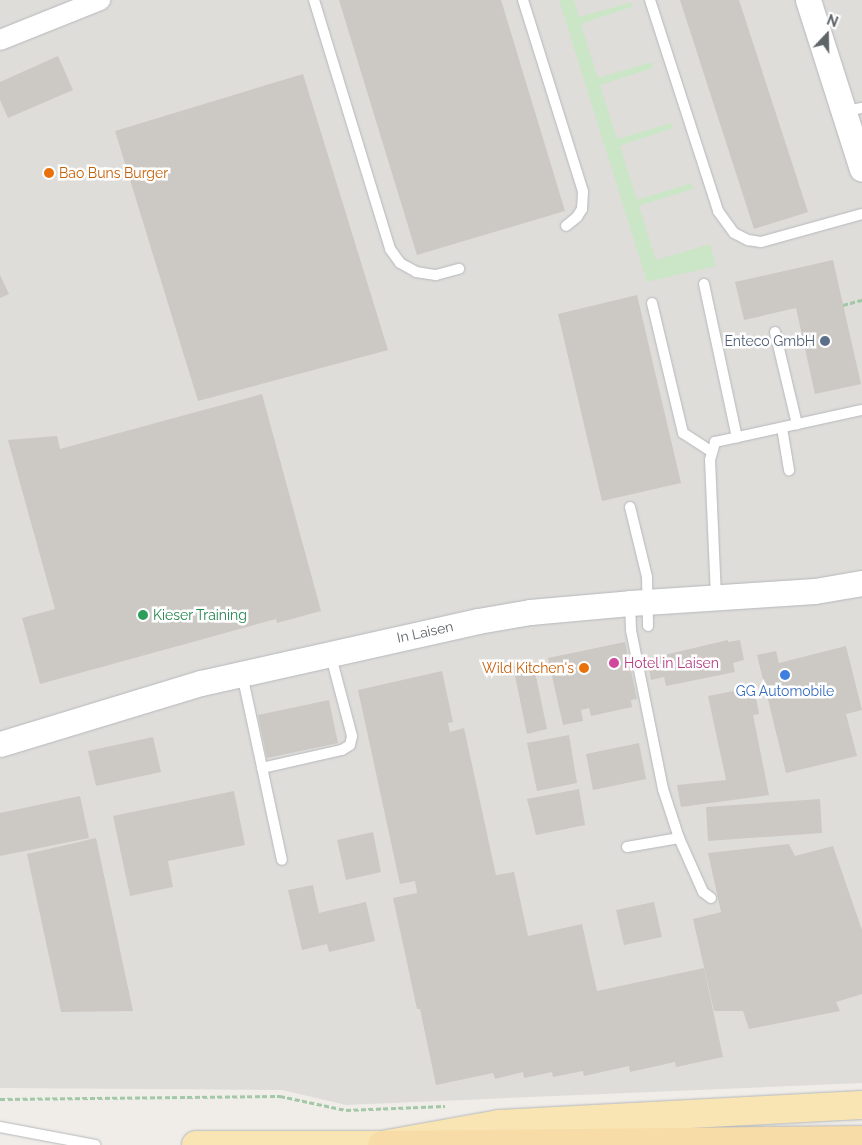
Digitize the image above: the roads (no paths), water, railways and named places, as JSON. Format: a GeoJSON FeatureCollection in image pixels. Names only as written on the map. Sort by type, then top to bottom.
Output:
{"type":"FeatureCollection","features":[{"type":"Feature","properties":{"kind":"highway"},"geometry":{"type":"LineString","coordinates":[[382,1145],[862,1140]]}},
{"type":"Feature","properties":{"kind":"main road"},"geometry":{"type":"LineString","coordinates":[[196,1145],[382,1145],[499,1124],[862,1105]]}},
{"type":"Feature","properties":{"kind":"street"},"geometry":{"type":"LineString","coordinates":[[0,40],[100,0]]}},
{"type":"Feature","properties":{"kind":"street"},"geometry":{"type":"LineString","coordinates":[[808,0],[853,110],[862,170]]}},
{"type":"Feature","properties":{"kind":"street","name":"In Laisen"},"geometry":{"type":"LineString","coordinates":[[0,744],[201,683],[420,632],[530,612],[638,602],[815,591],[862,583]]}},
{"type":"Feature","properties":{"kind":"lane"},"geometry":{"type":"LineString","coordinates":[[314,0],[390,249],[400,263],[416,272],[436,275],[459,269]]}},
{"type":"Feature","properties":{"kind":"lane"},"geometry":{"type":"LineString","coordinates":[[523,0],[583,190],[582,209],[578,218],[566,226]]}},
{"type":"Feature","properties":{"kind":"lane"},"geometry":{"type":"LineString","coordinates":[[650,0],[718,211],[734,233],[748,240],[761,242],[862,214]]}},
{"type":"Feature","properties":{"kind":"lane"},"geometry":{"type":"LineString","coordinates":[[704,284],[737,438]]}},
{"type":"Feature","properties":{"kind":"lane"},"geometry":{"type":"LineString","coordinates":[[652,303],[683,433],[711,451]]}},
{"type":"Feature","properties":{"kind":"lane"},"geometry":{"type":"LineString","coordinates":[[775,332],[797,424]]}},
{"type":"Feature","properties":{"kind":"lane"},"geometry":{"type":"LineString","coordinates":[[716,598],[711,451],[715,442],[862,410]]}},
{"type":"Feature","properties":{"kind":"lane"},"geometry":{"type":"LineString","coordinates":[[782,428],[789,470]]}},
{"type":"Feature","properties":{"kind":"lane"},"geometry":{"type":"LineString","coordinates":[[630,508],[647,577],[631,630],[663,789],[679,838],[703,892],[711,898]]}},
{"type":"Feature","properties":{"kind":"lane"},"geometry":{"type":"LineString","coordinates":[[638,602],[648,626]]}},
{"type":"Feature","properties":{"kind":"lane"},"geometry":{"type":"LineString","coordinates":[[262,768],[342,750],[350,745],[352,736],[330,653]]}},
{"type":"Feature","properties":{"kind":"lane"},"geometry":{"type":"LineString","coordinates":[[242,673],[282,860]]}},
{"type":"Feature","properties":{"kind":"lane"},"geometry":{"type":"LineString","coordinates":[[627,847],[679,838]]}},
{"type":"Feature","properties":{"kind":"lane"},"geometry":{"type":"LineString","coordinates":[[0,1127],[95,1145]]}},
{"type":"Feature","properties":{"kind":"place","name":"Bao Buns Burger"},"geometry":{"type":"Point","coordinates":[49,173]}},
{"type":"Feature","properties":{"kind":"place","name":"Enteco GmbH"},"geometry":{"type":"Point","coordinates":[825,341]}},
{"type":"Feature","properties":{"kind":"place","name":"Kieser Training"},"geometry":{"type":"Point","coordinates":[143,615]}},
{"type":"Feature","properties":{"kind":"place","name":"Hotel in Laisen"},"geometry":{"type":"Point","coordinates":[614,663]}},
{"type":"Feature","properties":{"kind":"place","name":"Wild Kitchen's"},"geometry":{"type":"Point","coordinates":[584,668]}},
{"type":"Feature","properties":{"kind":"place","name":"GG Automobile"},"geometry":{"type":"Point","coordinates":[785,675]}}]}
